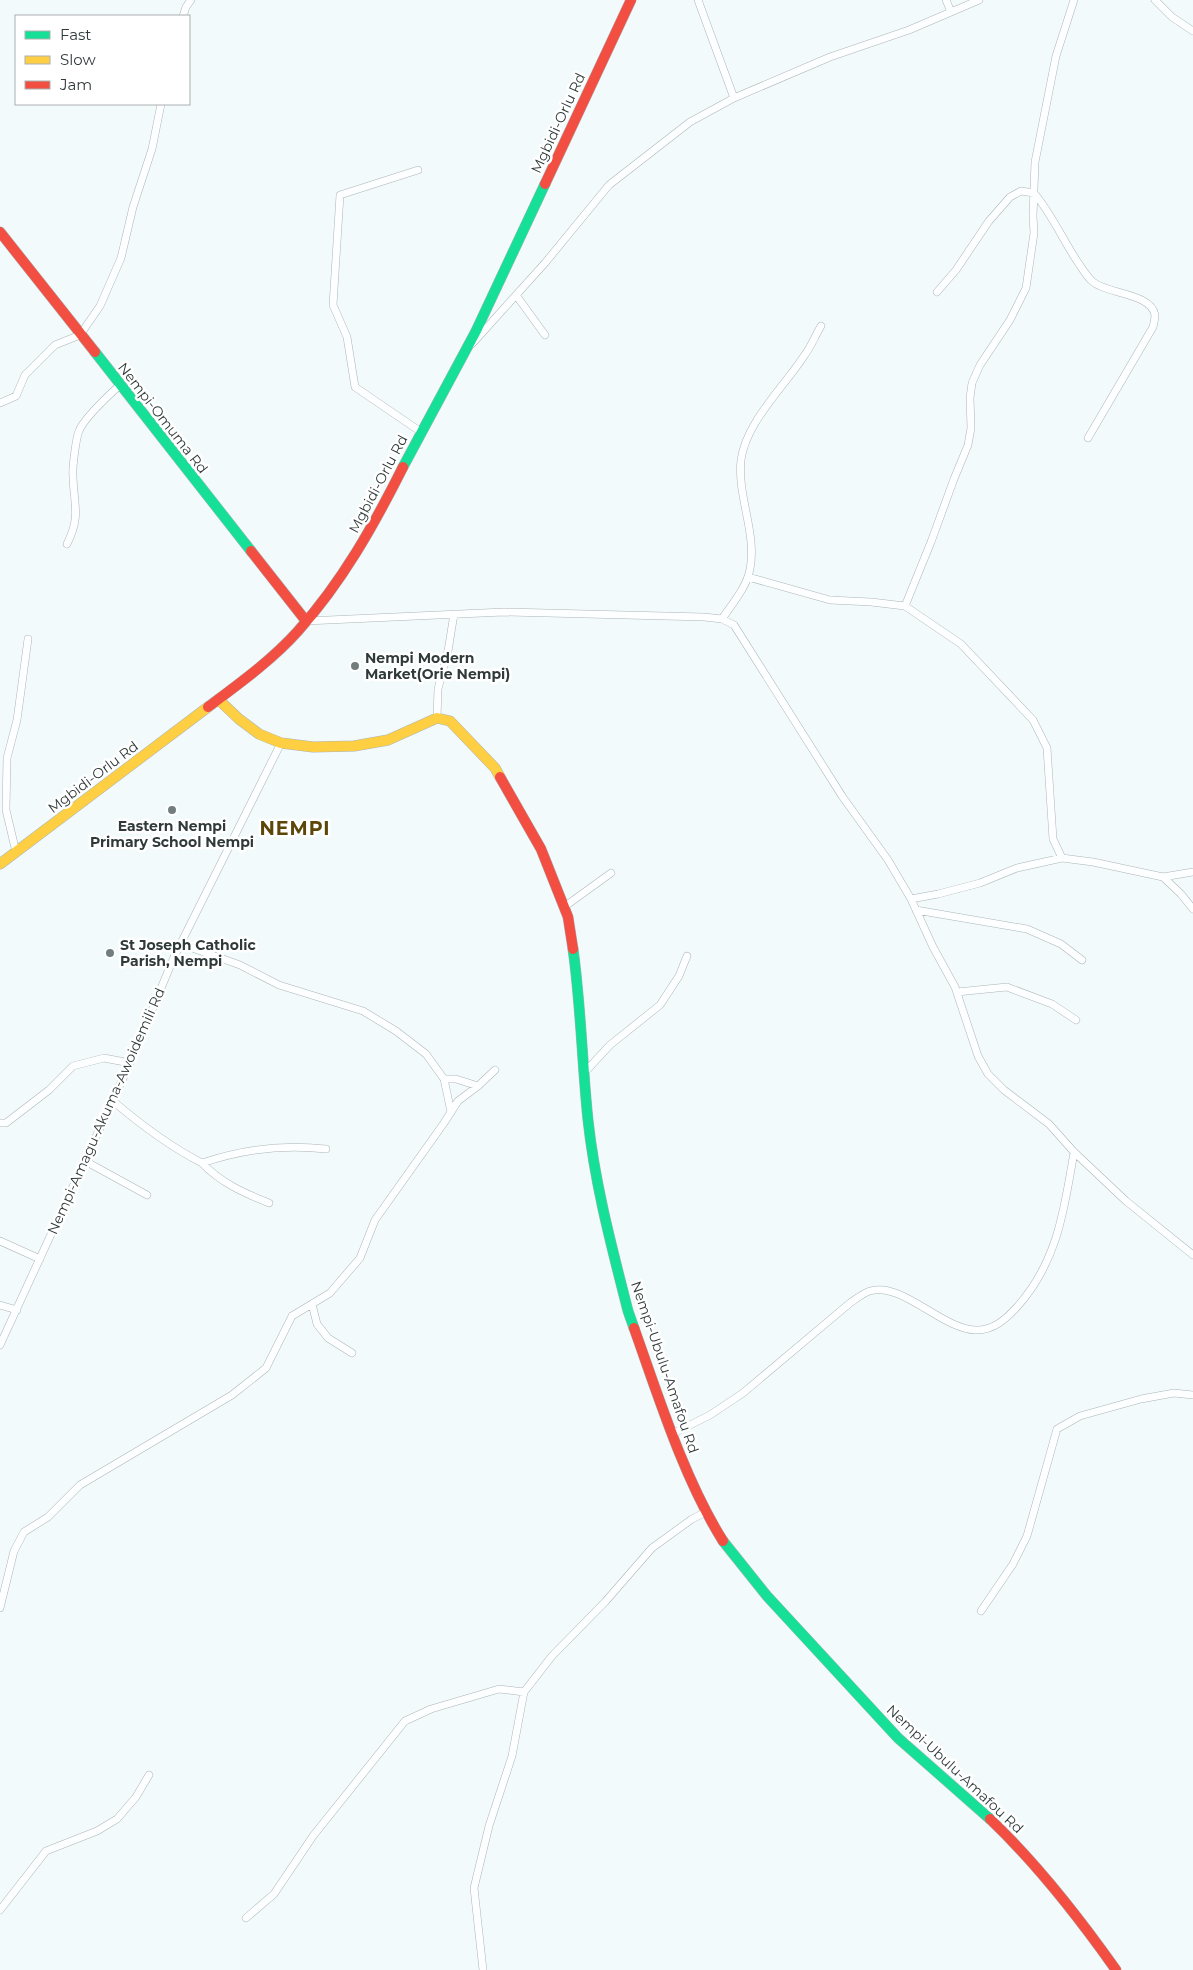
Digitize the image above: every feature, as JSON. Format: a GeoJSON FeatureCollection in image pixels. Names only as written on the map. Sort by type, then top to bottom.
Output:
{"type":"FeatureCollection","features":[{"type":"Feature","properties":{"kind":"street"},"geometry":{"type":"LineString","coordinates":[[183,15],[191,0]]}},
{"type":"Feature","properties":{"kind":"street","name":"Mgbidi-Orlu Rd"},"geometry":{"type":"LineString","coordinates":[[0,864],[261,667],[306,621],[325,598],[377,518],[420,432],[476,331],[631,0]]}},
{"type":"Feature","properties":{"kind":"street"},"geometry":{"type":"LineString","coordinates":[[698,0],[734,98]]}},
{"type":"Feature","properties":{"kind":"street"},"geometry":{"type":"LineString","coordinates":[[946,0],[950,12]]}},
{"type":"Feature","properties":{"kind":"street"},"geometry":{"type":"LineString","coordinates":[[463,354],[516,295],[609,185],[690,122],[734,98],[830,57],[909,30],[980,0]]}},
{"type":"Feature","properties":{"kind":"street"},"geometry":{"type":"LineString","coordinates":[[905,606],[932,542],[968,445],[971,428],[970,398],[972,382],[980,364],[1010,320],[1026,288],[1034,234],[1036,162],[1056,56],[1074,0]]}},
{"type":"Feature","properties":{"kind":"street"},"geometry":{"type":"LineString","coordinates":[[1155,0],[1172,17],[1193,32]]}},
{"type":"Feature","properties":{"kind":"street"},"geometry":{"type":"LineString","coordinates":[[0,403],[16,396],[25,375],[55,345],[80,335],[100,306],[121,258],[152,149],[161,105]]}},
{"type":"Feature","properties":{"kind":"street"},"geometry":{"type":"LineString","coordinates":[[418,170],[340,195],[333,305],[347,337],[354,387],[420,432]]}},
{"type":"Feature","properties":{"kind":"street"},"geometry":{"type":"LineString","coordinates":[[937,292],[956,270],[989,220],[1010,196],[1021,191],[1034,193],[1093,283],[1144,302],[1152,309],[1155,316],[1153,327],[1088,438]]}},
{"type":"Feature","properties":{"kind":"street","name":"Nempi-Omuma Rd"},"geometry":{"type":"LineString","coordinates":[[0,232],[306,621]]}},
{"type":"Feature","properties":{"kind":"street"},"geometry":{"type":"LineString","coordinates":[[516,295],[545,335]]}},
{"type":"Feature","properties":{"kind":"street"},"geometry":{"type":"LineString","coordinates":[[722,619],[748,577],[750,569],[752,547],[743,494],[741,460],[747,440],[760,414],[806,354],[821,326]]}},
{"type":"Feature","properties":{"kind":"street"},"geometry":{"type":"LineString","coordinates":[[67,544],[75,528],[76,508],[73,475],[79,431],[103,401],[120,385]]}},
{"type":"Feature","properties":{"kind":"street"},"geometry":{"type":"LineString","coordinates":[[748,577],[830,600],[905,606],[961,644],[1033,720],[1047,748],[1052,839],[1062,858]]}},
{"type":"Feature","properties":{"kind":"street"},"geometry":{"type":"LineString","coordinates":[[306,621],[504,612],[704,617],[722,619],[734,626],[842,796],[888,860],[911,899],[932,947],[957,992],[978,1056],[988,1074],[1004,1090],[1049,1124],[1074,1152],[1126,1201],[1193,1255]]}},
{"type":"Feature","properties":{"kind":"street"},"geometry":{"type":"LineString","coordinates":[[219,700],[239,719],[259,734],[281,743],[312,747],[354,746],[388,740],[437,718],[438,689],[448,651],[454,614]]}},
{"type":"Feature","properties":{"kind":"street"},"geometry":{"type":"LineString","coordinates":[[16,852],[6,810],[7,758],[18,720],[28,639]]}},
{"type":"Feature","properties":{"kind":"street","name":"Nempi-Ubulu-Amafou Rd"},"geometry":{"type":"LineString","coordinates":[[437,718],[450,720],[495,768],[541,849],[568,917],[573,948],[588,1121],[598,1190],[628,1311],[672,1434],[706,1512],[730,1551],[767,1596],[898,1738],[968,1798],[1010,1838],[1092,1936],[1116,1970]]}},
{"type":"Feature","properties":{"kind":"street","name":"Nempi-Amagu-Akuma-Awoidemili Rd"},"geometry":{"type":"LineString","coordinates":[[0,1345],[130,1064],[181,944],[281,743]]}},
{"type":"Feature","properties":{"kind":"street"},"geometry":{"type":"LineString","coordinates":[[911,899],[980,883],[1017,868],[1062,858],[1093,862],[1163,877],[1193,872]]}},
{"type":"Feature","properties":{"kind":"street"},"geometry":{"type":"LineString","coordinates":[[564,907],[612,873]]}},
{"type":"Feature","properties":{"kind":"street"},"geometry":{"type":"LineString","coordinates":[[1163,877],[1181,894],[1193,909]]}},
{"type":"Feature","properties":{"kind":"street"},"geometry":{"type":"LineString","coordinates":[[916,910],[1027,929],[1061,944],[1082,960]]}},
{"type":"Feature","properties":{"kind":"street"},"geometry":{"type":"LineString","coordinates":[[181,944],[240,965],[279,984],[363,1011],[396,1031],[426,1054],[444,1079],[451,1112]]}},
{"type":"Feature","properties":{"kind":"street"},"geometry":{"type":"LineString","coordinates":[[584,1074],[610,1045],[660,1005],[679,976],[687,956]]}},
{"type":"Feature","properties":{"kind":"street"},"geometry":{"type":"LineString","coordinates":[[957,992],[1007,987],[1052,1004],[1076,1020]]}},
{"type":"Feature","properties":{"kind":"street"},"geometry":{"type":"LineString","coordinates":[[0,1122],[6,1123],[49,1090],[73,1066],[104,1058],[130,1064]]}},
{"type":"Feature","properties":{"kind":"street"},"geometry":{"type":"LineString","coordinates":[[0,1608],[14,1551],[24,1532],[48,1517],[80,1485],[232,1395],[266,1368],[292,1316],[330,1293],[360,1258],[375,1220],[458,1101],[495,1070]]}},
{"type":"Feature","properties":{"kind":"street"},"geometry":{"type":"LineString","coordinates":[[444,1079],[456,1079],[478,1086]]}},
{"type":"Feature","properties":{"kind":"street"},"geometry":{"type":"LineString","coordinates":[[113,1101],[141,1125],[174,1148],[202,1163],[212,1174],[238,1191],[269,1203]]}},
{"type":"Feature","properties":{"kind":"street"},"geometry":{"type":"LineString","coordinates":[[202,1163],[233,1153],[272,1148],[309,1147],[326,1149]]}},
{"type":"Feature","properties":{"kind":"street"},"geometry":{"type":"LineString","coordinates":[[672,1434],[710,1415],[743,1393],[850,1303],[870,1291],[883,1290],[898,1294],[955,1325],[976,1330],[995,1326],[1007,1317],[1023,1300],[1044,1270],[1056,1240],[1064,1212],[1074,1152]]}},
{"type":"Feature","properties":{"kind":"street"},"geometry":{"type":"LineString","coordinates":[[85,1161],[147,1195]]}},
{"type":"Feature","properties":{"kind":"street"},"geometry":{"type":"LineString","coordinates":[[0,1241],[40,1259]]}},
{"type":"Feature","properties":{"kind":"street"},"geometry":{"type":"LineString","coordinates":[[312,1304],[317,1324],[328,1338],[352,1352]]}},
{"type":"Feature","properties":{"kind":"street"},"geometry":{"type":"LineString","coordinates":[[0,1305],[17,1310]]}},
{"type":"Feature","properties":{"kind":"street"},"geometry":{"type":"LineString","coordinates":[[981,1611],[1013,1564],[1027,1536],[1057,1429],[1080,1416],[1141,1399],[1174,1393],[1193,1395]]}},
{"type":"Feature","properties":{"kind":"street"},"geometry":{"type":"LineString","coordinates":[[484,1970],[474,1888],[489,1826],[512,1756],[524,1692],[552,1656],[605,1602],[652,1548],[692,1519],[706,1512]]}},
{"type":"Feature","properties":{"kind":"street"},"geometry":{"type":"LineString","coordinates":[[246,1918],[274,1894],[313,1836],[405,1721],[432,1710],[499,1689],[524,1692]]}},
{"type":"Feature","properties":{"kind":"street"},"geometry":{"type":"LineString","coordinates":[[0,1910],[46,1851],[96,1831],[117,1819],[136,1797],[149,1774]]}},
{"type":"Feature","properties":{"kind":"traffic: fast"},"geometry":{"type":"LineString","coordinates":[[403,467],[476,331],[545,184]]}},
{"type":"Feature","properties":{"kind":"traffic: fast"},"geometry":{"type":"LineString","coordinates":[[95,352],[251,551]]}},
{"type":"Feature","properties":{"kind":"traffic: fast"},"geometry":{"type":"LineString","coordinates":[[573,949],[591,1144],[610,1240],[634,1328]]}},
{"type":"Feature","properties":{"kind":"traffic: fast"},"geometry":{"type":"LineString","coordinates":[[723,1541],[767,1596],[898,1738],[990,1819]]}},
{"type":"Feature","properties":{"kind":"traffic: slow"},"geometry":{"type":"LineString","coordinates":[[219,700],[239,719],[259,734],[281,743],[313,747],[354,746],[388,740],[437,718],[450,721],[495,768],[500,777]]}},
{"type":"Feature","properties":{"kind":"traffic: slow"},"geometry":{"type":"LineString","coordinates":[[0,864],[208,707]]}},
{"type":"Feature","properties":{"kind":"traffic: jam"},"geometry":{"type":"LineString","coordinates":[[545,184],[631,0]]}},
{"type":"Feature","properties":{"kind":"traffic: jam"},"geometry":{"type":"LineString","coordinates":[[0,232],[95,352]]}},
{"type":"Feature","properties":{"kind":"traffic: jam"},"geometry":{"type":"LineString","coordinates":[[208,707],[277,652],[314,612],[356,552],[381,510],[403,467]]}},
{"type":"Feature","properties":{"kind":"traffic: jam"},"geometry":{"type":"LineString","coordinates":[[251,551],[306,621]]}},
{"type":"Feature","properties":{"kind":"traffic: jam"},"geometry":{"type":"LineString","coordinates":[[500,777],[541,849],[568,917],[573,949]]}},
{"type":"Feature","properties":{"kind":"traffic: jam"},"geometry":{"type":"LineString","coordinates":[[634,1328],[684,1465],[723,1541]]}},
{"type":"Feature","properties":{"kind":"traffic: jam"},"geometry":{"type":"LineString","coordinates":[[990,1819],[1056,1891],[1116,1970]]}},
{"type":"Feature","properties":{"kind":"place","name":"Nempi Modern Market(Orie Nempi)"},"geometry":{"type":"Point","coordinates":[355,666]}},
{"type":"Feature","properties":{"kind":"place","name":"Eastern Nempi Primary School Nempi"},"geometry":{"type":"Point","coordinates":[172,810]}},
{"type":"Feature","properties":{"kind":"place","name":"St Joseph Catholic Parish, Nempi"},"geometry":{"type":"Point","coordinates":[110,953]}},
{"type":"Feature","properties":{"kind":"district","name":"NEMPI"},"geometry":{"type":"Point","coordinates":[295,828]}}]}
